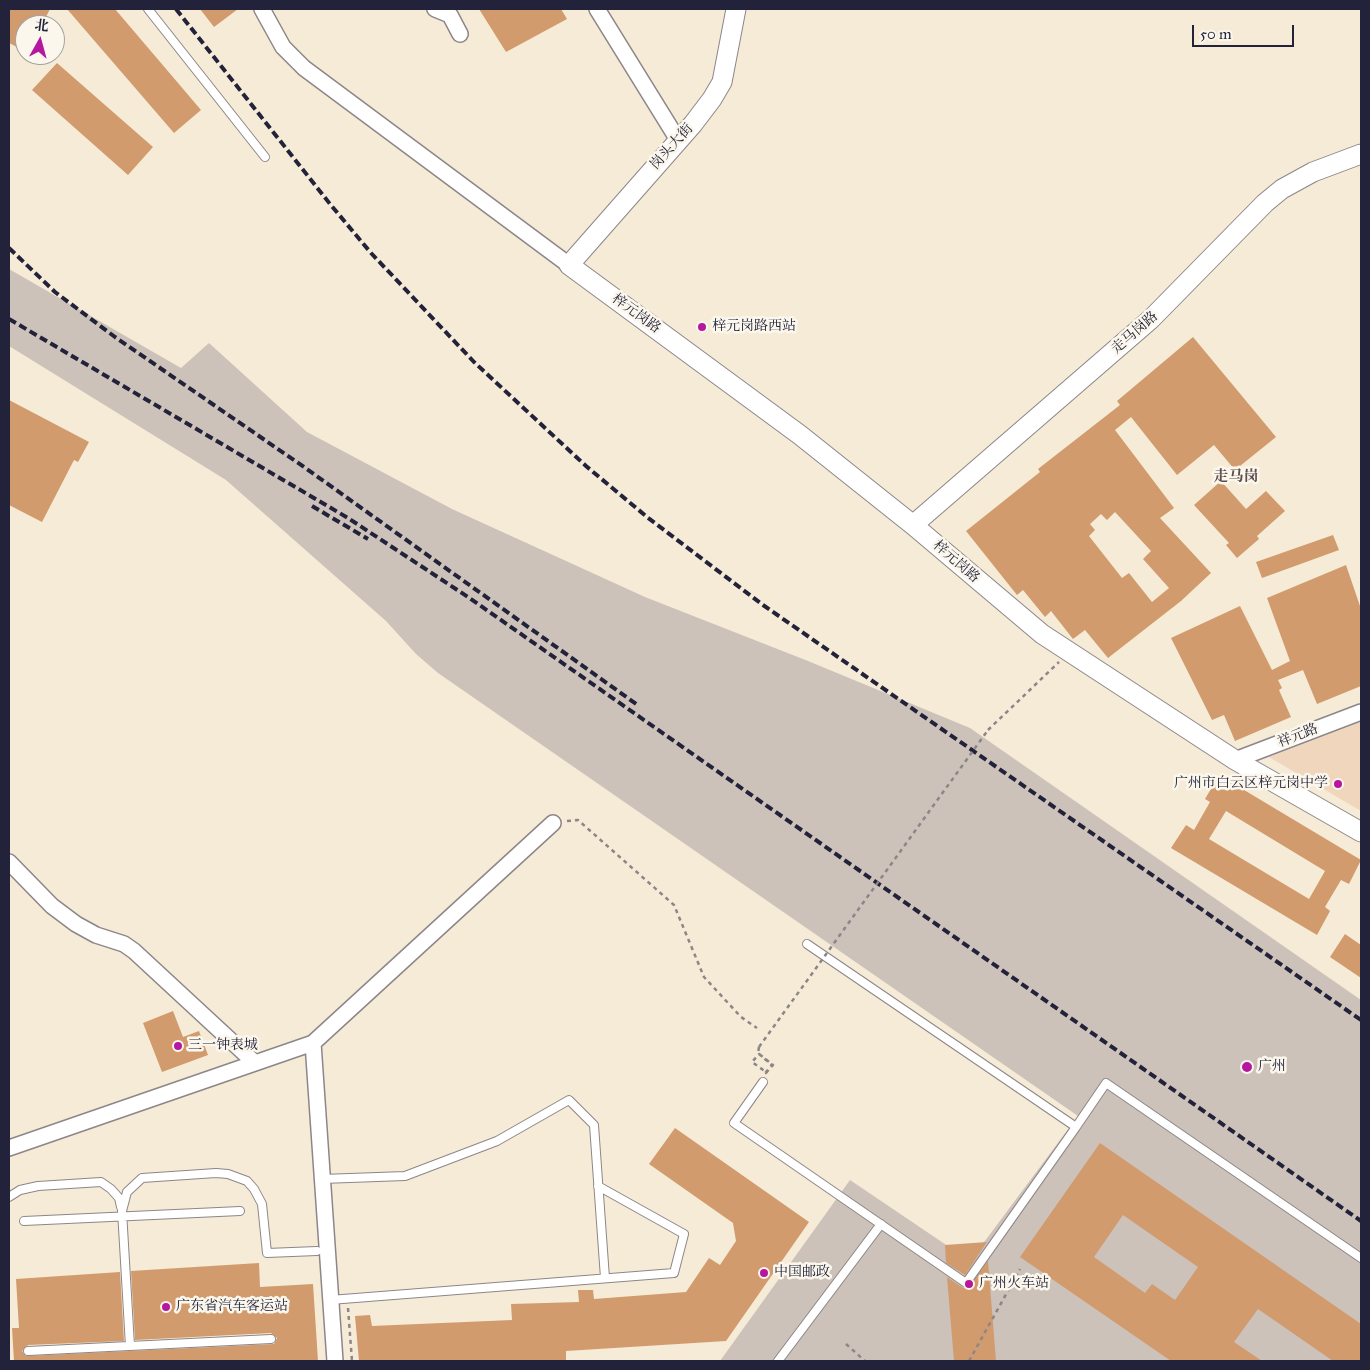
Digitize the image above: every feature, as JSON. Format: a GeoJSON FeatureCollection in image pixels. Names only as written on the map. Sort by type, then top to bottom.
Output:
{"type":"FeatureCollection","features":[{"type":"Feature","properties":{"kind":"street"},"geometry":{"type":"LineString","coordinates":[[262,9],[283,48],[304,68],[569,265]]}},
{"type":"Feature","properties":{"kind":"street"},"geometry":{"type":"LineString","coordinates":[[436,9],[450,15],[460,34]]}},
{"type":"Feature","properties":{"kind":"street"},"geometry":{"type":"LineString","coordinates":[[597,9],[678,140]]}},
{"type":"Feature","properties":{"kind":"street","name":"岗头大街"},"geometry":{"type":"LineString","coordinates":[[569,265],[702,112],[722,82],[736,9]]}},
{"type":"Feature","properties":{"kind":"street","name":"走马岗路"},"geometry":{"type":"LineString","coordinates":[[913,525],[1151,319],[1265,203],[1282,189],[1313,172],[1361,154]]}},
{"type":"Feature","properties":{"kind":"street","name":"梓元岗路"},"geometry":{"type":"LineString","coordinates":[[569,265],[800,435],[913,525],[1022,618],[1069,652],[1235,760],[1361,832]]}},
{"type":"Feature","properties":{"kind":"street","name":"祥元路"},"geometry":{"type":"LineString","coordinates":[[1235,760],[1361,712]]}},
{"type":"Feature","properties":{"kind":"street"},"geometry":{"type":"LineString","coordinates":[[9,1148],[313,1043],[553,823]]}},
{"type":"Feature","properties":{"kind":"street"},"geometry":{"type":"LineString","coordinates":[[9,862],[52,906],[76,924],[96,935],[124,944],[134,951],[255,1063]]}},
{"type":"Feature","properties":{"kind":"street"},"geometry":{"type":"LineString","coordinates":[[313,1043],[335,1361]]}},
{"type":"Feature","properties":{"kind":"lane"},"geometry":{"type":"LineString","coordinates":[[148,9],[266,157]]}},
{"type":"Feature","properties":{"kind":"lane"},"geometry":{"type":"LineString","coordinates":[[807,944],[1076,1126]]}},
{"type":"Feature","properties":{"kind":"lane"},"geometry":{"type":"LineString","coordinates":[[763,1082],[734,1122],[966,1283],[1106,1083],[1361,1258]]}},
{"type":"Feature","properties":{"kind":"lane"},"geometry":{"type":"LineString","coordinates":[[322,1179],[405,1176],[497,1140],[569,1100],[594,1125],[605,1278]]}},
{"type":"Feature","properties":{"kind":"lane"},"geometry":{"type":"LineString","coordinates":[[122,1214],[127,1192],[142,1178],[216,1173],[228,1174],[248,1181],[262,1204],[267,1253],[317,1251]]}},
{"type":"Feature","properties":{"kind":"lane"},"geometry":{"type":"LineString","coordinates":[[9,1198],[20,1190],[38,1186],[100,1182],[111,1189],[119,1198],[122,1214],[130,1346]]}},
{"type":"Feature","properties":{"kind":"lane"},"geometry":{"type":"LineString","coordinates":[[330,1300],[674,1273],[684,1234],[598,1186]]}},
{"type":"Feature","properties":{"kind":"lane"},"geometry":{"type":"LineString","coordinates":[[24,1221],[122,1214],[240,1211]]}},
{"type":"Feature","properties":{"kind":"lane"},"geometry":{"type":"LineString","coordinates":[[778,1361],[881,1224]]}},
{"type":"Feature","properties":{"kind":"lane"},"geometry":{"type":"LineString","coordinates":[[28,1351],[271,1339]]}},
{"type":"Feature","properties":{"kind":"path"},"geometry":{"type":"LineString","coordinates":[[766,1072],[773,1065],[758,1053],[759,1047],[988,730],[1069,652]]}},
{"type":"Feature","properties":{"kind":"path"},"geometry":{"type":"LineString","coordinates":[[553,823],[578,820],[674,905],[704,976],[741,1017],[757,1028]]}},
{"type":"Feature","properties":{"kind":"path"},"geometry":{"type":"LineString","coordinates":[[763,1082],[766,1072],[772,1065],[759,1054],[752,1062],[766,1072]]}},
{"type":"Feature","properties":{"kind":"path"},"geometry":{"type":"LineString","coordinates":[[969,1361],[1020,1269]]}},
{"type":"Feature","properties":{"kind":"path"},"geometry":{"type":"LineString","coordinates":[[805,1271],[813,1276]]}},
{"type":"Feature","properties":{"kind":"path"},"geometry":{"type":"LineString","coordinates":[[347,1298],[352,1361]]}},
{"type":"Feature","properties":{"kind":"path"},"geometry":{"type":"LineString","coordinates":[[846,1344],[865,1361]]}},
{"type":"Feature","properties":{"kind":"shaded area"},"geometry":{"type":"Polygon","coordinates":[[[9,269],[181,368],[209,343],[307,432],[452,509],[645,597],[808,661],[970,728],[1361,1000],[1361,1361],[720,1361],[850,1180],[970,1261],[1078,1116],[438,673],[416,654],[386,621],[226,480],[9,346],[9,269]]]}},
{"type":"Feature","properties":{"kind":"shaded area","name":"广州市白云区梓元岗中学"},"geometry":{"type":"Polygon","coordinates":[[[1361,722],[1361,811],[1269,757],[1361,722]]]}},
{"type":"Feature","properties":{"kind":"building"},"geometry":{"type":"Polygon","coordinates":[[[9,9],[50,9],[47,15],[15,15],[15,46],[9,43],[9,9]]]}},
{"type":"Feature","properties":{"kind":"building"},"geometry":{"type":"Polygon","coordinates":[[[67,9],[115,9],[201,110],[174,133],[67,9]]]}},
{"type":"Feature","properties":{"kind":"building"},"geometry":{"type":"Polygon","coordinates":[[[200,9],[238,9],[214,27],[200,9]]]}},
{"type":"Feature","properties":{"kind":"building"},"geometry":{"type":"Polygon","coordinates":[[[479,9],[561,9],[567,19],[506,52],[479,9]]]}},
{"type":"Feature","properties":{"kind":"building"},"geometry":{"type":"Polygon","coordinates":[[[55,65],[59,65],[153,147],[128,175],[32,90],[55,65]]]}},
{"type":"Feature","properties":{"kind":"building"},"geometry":{"type":"Polygon","coordinates":[[[1193,337],[1276,437],[1235,470],[1214,445],[1177,475],[1131,417],[1115,430],[1174,508],[1160,518],[1211,573],[1181,601],[1108,658],[1085,630],[1073,639],[1051,611],[1045,617],[1023,590],[1017,595],[966,531],[1040,472],[1038,469],[1120,405],[1117,401],[1193,337]],[[1115,512],[1107,520],[1101,514],[1090,524],[1095,530],[1089,536],[1122,578],[1129,573],[1152,602],[1169,588],[1143,559],[1151,551],[1115,512]]]}},
{"type":"Feature","properties":{"kind":"building"},"geometry":{"type":"Polygon","coordinates":[[[9,400],[89,442],[78,462],[74,460],[42,522],[9,505],[9,400]]]}},
{"type":"Feature","properties":{"kind":"building"},"geometry":{"type":"Polygon","coordinates":[[[1221,481],[1246,509],[1266,491],[1285,511],[1257,536],[1259,539],[1237,558],[1226,545],[1229,543],[1194,505],[1221,481]]]}},
{"type":"Feature","properties":{"kind":"building"},"geometry":{"type":"Polygon","coordinates":[[[1333,535],[1339,550],[1262,578],[1256,562],[1333,535]]]}},
{"type":"Feature","properties":{"kind":"building"},"geometry":{"type":"Polygon","coordinates":[[[1346,565],[1361,609],[1361,686],[1317,704],[1303,670],[1278,680],[1282,688],[1279,690],[1291,717],[1235,741],[1224,715],[1212,720],[1171,638],[1240,606],[1272,670],[1290,661],[1267,598],[1346,565]]]}},
{"type":"Feature","properties":{"kind":"building"},"geometry":{"type":"Polygon","coordinates":[[[1219,775],[1361,860],[1349,884],[1341,880],[1325,907],[1330,911],[1317,935],[1171,848],[1186,825],[1194,830],[1210,802],[1205,799],[1219,775]],[[1226,811],[1209,839],[1309,899],[1325,871],[1226,811]]]}},
{"type":"Feature","properties":{"kind":"building"},"geometry":{"type":"Polygon","coordinates":[[[1345,934],[1361,945],[1361,978],[1330,957],[1345,934]]]}},
{"type":"Feature","properties":{"kind":"building","name":"三一钟表城"},"geometry":{"type":"Polygon","coordinates":[[[173,1011],[183,1037],[199,1031],[208,1055],[162,1072],[143,1023],[173,1011]]]}},
{"type":"Feature","properties":{"kind":"building"},"geometry":{"type":"Polygon","coordinates":[[[675,1128],[809,1222],[726,1341],[566,1351],[566,1360],[550,1361],[359,1361],[355,1316],[370,1315],[372,1326],[512,1320],[511,1304],[579,1302],[578,1290],[593,1290],[594,1299],[686,1292],[709,1258],[720,1265],[736,1241],[733,1223],[649,1164],[675,1128]]]}},
{"type":"Feature","properties":{"kind":"building","name":"广州火车站"},"geometry":{"type":"Polygon","coordinates":[[[1100,1143],[1361,1324],[1361,1361],[1333,1361],[1258,1309],[1234,1342],[1262,1361],[1171,1361],[1020,1257],[1100,1143]],[[1123,1215],[1094,1257],[1145,1293],[1152,1284],[1175,1300],[1198,1267],[1123,1215]]]}},
{"type":"Feature","properties":{"kind":"building"},"geometry":{"type":"Polygon","coordinates":[[[987,1242],[965,1275],[946,1263],[945,1245],[987,1242]]]}},
{"type":"Feature","properties":{"kind":"building","name":"广州火车站"},"geometry":{"type":"Polygon","coordinates":[[[988,1261],[996,1361],[954,1361],[947,1277],[963,1288],[968,1288],[988,1261]]]}},
{"type":"Feature","properties":{"kind":"building","name":"广东省汽车客运站"},"geometry":{"type":"Polygon","coordinates":[[[259,1263],[260,1287],[313,1284],[318,1361],[14,1361],[12,1328],[19,1328],[16,1279],[120,1272],[124,1341],[28,1345],[22,1351],[26,1356],[274,1344],[277,1338],[271,1333],[135,1340],[131,1271],[259,1263]]]}},
{"type":"Feature","properties":{"kind":"railway"},"geometry":{"type":"LineString","coordinates":[[176,9],[371,253],[474,362],[586,466],[647,517],[763,605],[1361,1020]]}},
{"type":"Feature","properties":{"kind":"railway"},"geometry":{"type":"LineString","coordinates":[[9,248],[55,292],[115,337],[304,467],[639,706]]}},
{"type":"Feature","properties":{"kind":"railway"},"geometry":{"type":"LineString","coordinates":[[9,319],[348,518],[468,597],[1361,1221]]}},
{"type":"Feature","properties":{"kind":"railway"},"geometry":{"type":"LineString","coordinates":[[312,506],[368,539]]}},
{"type":"Feature","properties":{"kind":"place","name":"梓元岗路西站"},"geometry":{"type":"Point","coordinates":[702,327]}},
{"type":"Feature","properties":{"kind":"place","name":"广州市白云区梓元岗中学"},"geometry":{"type":"Point","coordinates":[1338,784]}},
{"type":"Feature","properties":{"kind":"place","name":"三一钟表城"},"geometry":{"type":"Point","coordinates":[178,1046]}},
{"type":"Feature","properties":{"kind":"place","name":"广州"},"geometry":{"type":"Point","coordinates":[1247,1067]}},
{"type":"Feature","properties":{"kind":"place","name":"中国邮政"},"geometry":{"type":"Point","coordinates":[764,1273]}},
{"type":"Feature","properties":{"kind":"place","name":"广州火车站"},"geometry":{"type":"Point","coordinates":[969,1284]}},
{"type":"Feature","properties":{"kind":"place","name":"广东省汽车客运站"},"geometry":{"type":"Point","coordinates":[166,1307]}},
{"type":"Feature","properties":{"kind":"district","name":"走马岗"},"geometry":{"type":"Point","coordinates":[1236,477]}}]}
